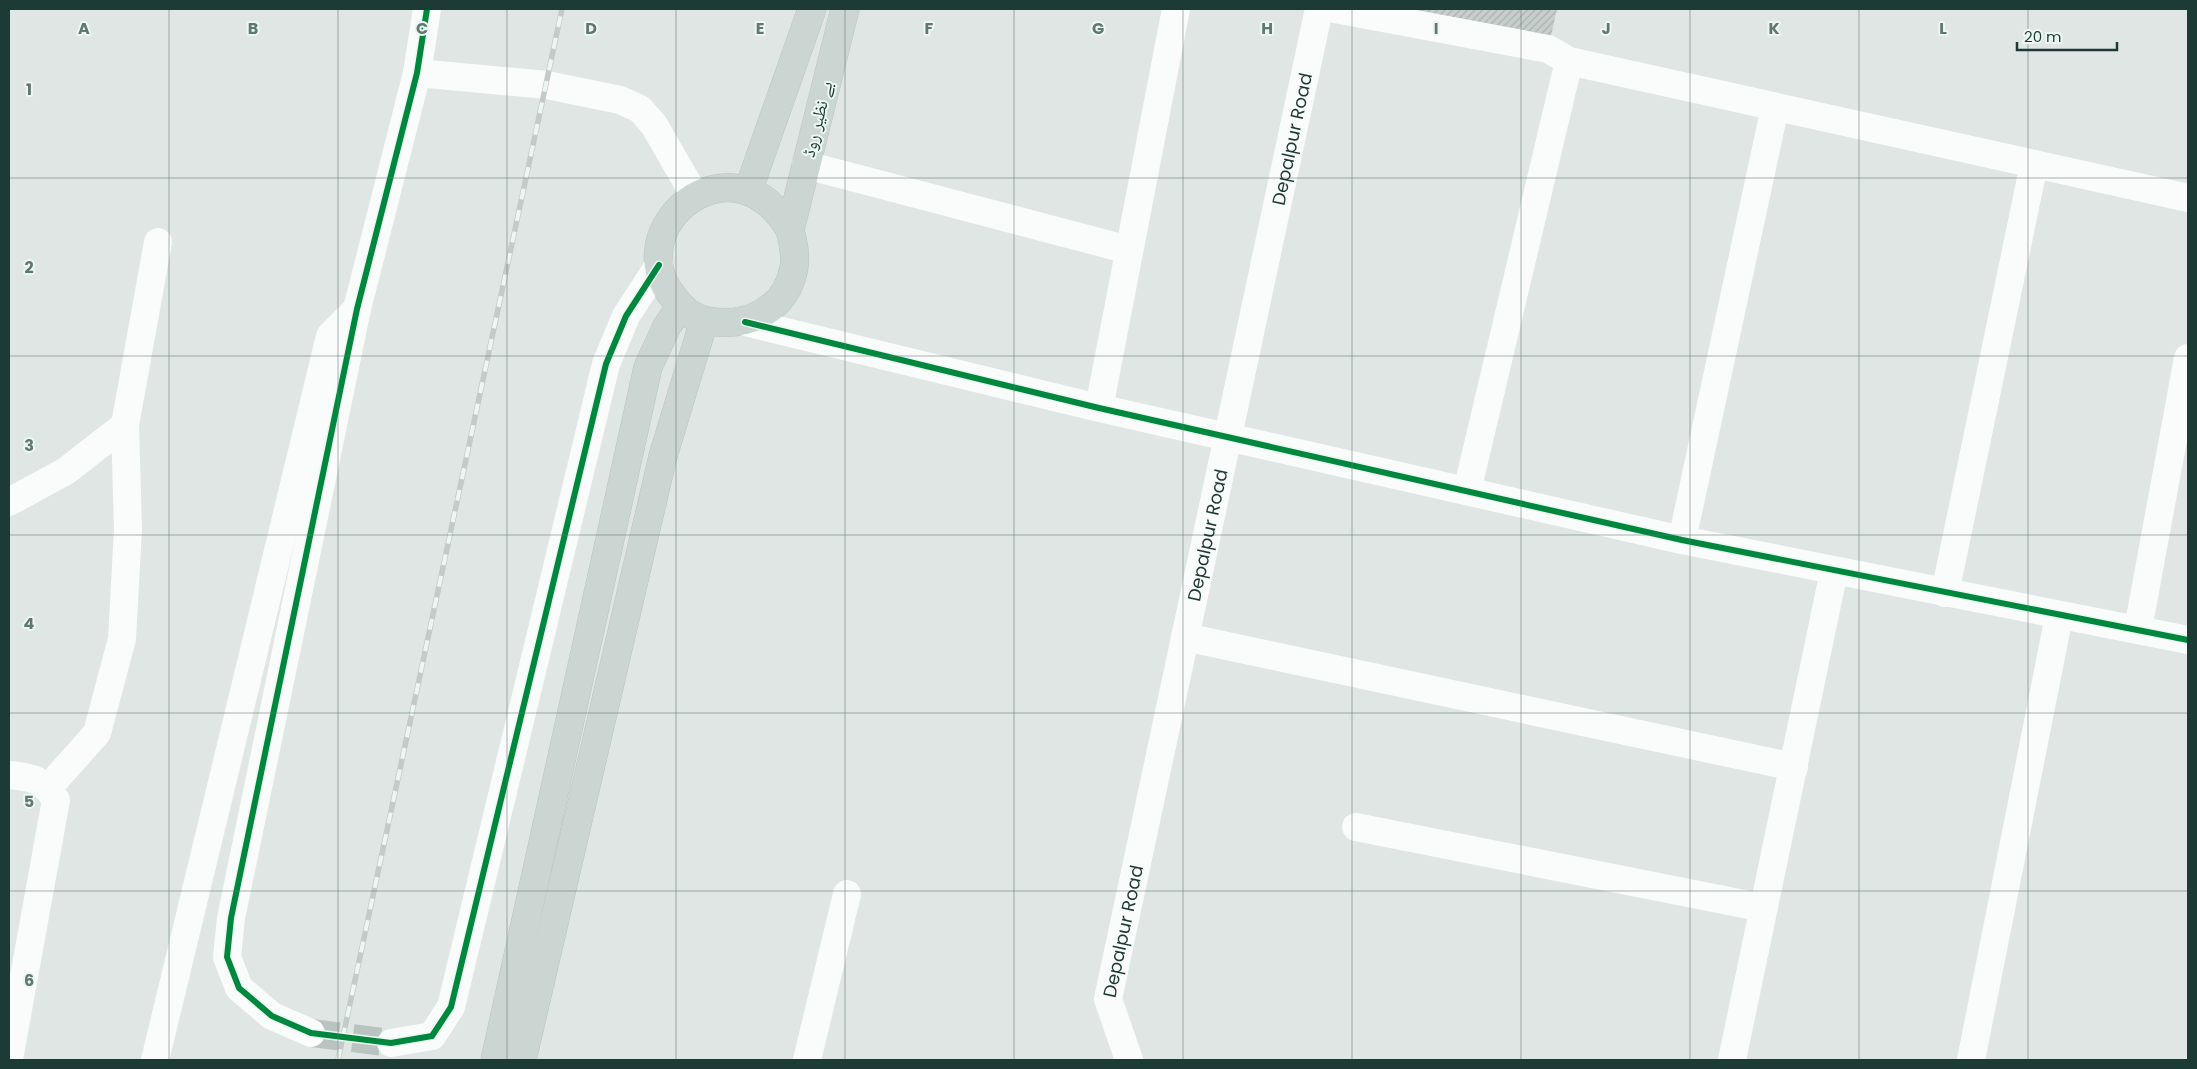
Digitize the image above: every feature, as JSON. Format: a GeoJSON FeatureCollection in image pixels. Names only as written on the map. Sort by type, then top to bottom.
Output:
{"type":"FeatureCollection","features":[{"type":"Feature","properties":{"kind":"main road"},"geometry":{"type":"LineString","coordinates":[[748,191],[812,9]]}},
{"type":"Feature","properties":{"kind":"main road","name":"بے نظیر روڈ"},"geometry":{"type":"LineString","coordinates":[[790,230],[845,9]]}},
{"type":"Feature","properties":{"kind":"main road"},"geometry":{"type":"LineString","coordinates":[[731,188],[748,191],[766,200],[780,213],[790,230],[794,248],[794,268],[788,286],[777,301],[763,314],[746,322],[725,324],[704,321],[681,306],[670,294],[663,280],[659,265],[660,244],[667,224],[679,208],[695,196],[712,189],[731,188]]}},
{"type":"Feature","properties":{"kind":"main road"},"geometry":{"type":"LineString","coordinates":[[495,1060],[648,366],[667,326],[681,306]]}},
{"type":"Feature","properties":{"kind":"main road"},"geometry":{"type":"LineString","coordinates":[[522,1060],[662,456],[704,321]]}},
{"type":"Feature","properties":{"kind":"street"},"geometry":{"type":"LineString","coordinates":[[311,1033],[272,1016],[239,988],[227,957],[231,918],[357,309],[417,73],[428,9]]}},
{"type":"Feature","properties":{"kind":"street"},"geometry":{"type":"LineString","coordinates":[[1099,408],[1176,9]]}},
{"type":"Feature","properties":{"kind":"street","name":"Depalpur Road"},"geometry":{"type":"LineString","coordinates":[[1129,1060],[1108,999],[1319,9]]}},
{"type":"Feature","properties":{"kind":"street"},"geometry":{"type":"LineString","coordinates":[[1335,9],[1548,49],[1570,62],[2188,198]]}},
{"type":"Feature","properties":{"kind":"street"},"geometry":{"type":"LineString","coordinates":[[1467,491],[1570,62]]}},
{"type":"Feature","properties":{"kind":"street"},"geometry":{"type":"LineString","coordinates":[[417,73],[547,85],[620,100],[640,109],[654,125],[695,196]]}},
{"type":"Feature","properties":{"kind":"street"},"geometry":{"type":"LineString","coordinates":[[1682,540],[1775,107]]}},
{"type":"Feature","properties":{"kind":"street"},"geometry":{"type":"LineString","coordinates":[[1945,593],[2034,164]]}},
{"type":"Feature","properties":{"kind":"street"},"geometry":{"type":"LineString","coordinates":[[806,165],[1130,250]]}},
{"type":"Feature","properties":{"kind":"street"},"geometry":{"type":"LineString","coordinates":[[48,788],[97,734],[122,639],[128,529],[125,425],[158,242]]}},
{"type":"Feature","properties":{"kind":"street"},"geometry":{"type":"LineString","coordinates":[[391,1043],[432,1036],[451,1007],[606,364],[626,316],[659,265]]}},
{"type":"Feature","properties":{"kind":"street"},"geometry":{"type":"LineString","coordinates":[[155,1060],[330,336],[357,309]]}},
{"type":"Feature","properties":{"kind":"street"},"geometry":{"type":"LineString","coordinates":[[746,322],[1099,408],[1682,540],[2188,640]]}},
{"type":"Feature","properties":{"kind":"street"},"geometry":{"type":"LineString","coordinates":[[2138,629],[2188,358]]}},
{"type":"Feature","properties":{"kind":"street"},"geometry":{"type":"LineString","coordinates":[[9,502],[66,471],[125,425]]}},
{"type":"Feature","properties":{"kind":"street"},"geometry":{"type":"LineString","coordinates":[[1732,1060],[1834,571]]}},
{"type":"Feature","properties":{"kind":"street"},"geometry":{"type":"LineString","coordinates":[[1971,1060],[2059,616]]}},
{"type":"Feature","properties":{"kind":"street"},"geometry":{"type":"LineString","coordinates":[[1185,637],[1794,767]]}},
{"type":"Feature","properties":{"kind":"street"},"geometry":{"type":"LineString","coordinates":[[9,775],[32,777],[48,788],[56,800],[9,1059]]}},
{"type":"Feature","properties":{"kind":"street"},"geometry":{"type":"LineString","coordinates":[[1356,827],[1764,908]]}},
{"type":"Feature","properties":{"kind":"street"},"geometry":{"type":"LineString","coordinates":[[808,1060],[847,894]]}},
{"type":"Feature","properties":{"kind":"building"},"geometry":{"type":"Polygon","coordinates":[[[1375,9],[1557,9],[1548,49],[1375,9]]]}},
{"type":"Feature","properties":{"kind":"tunnel"},"geometry":{"type":"LineString","coordinates":[[311,1033],[391,1043]]}},
{"type":"Feature","properties":{"kind":"railway"},"geometry":{"type":"LineString","coordinates":[[338,1060],[562,9]]}},
{"type":"Feature","properties":{"kind":"cycle path"},"geometry":{"type":"LineString","coordinates":[[427,9],[417,73],[357,309],[231,918],[227,957],[239,988],[272,1016],[311,1033],[391,1043],[432,1036],[451,1007],[606,364],[626,316],[659,265]]}},
{"type":"Feature","properties":{"kind":"cycle path"},"geometry":{"type":"LineString","coordinates":[[745,322],[1099,408],[1682,540],[2188,640]]}}]}
